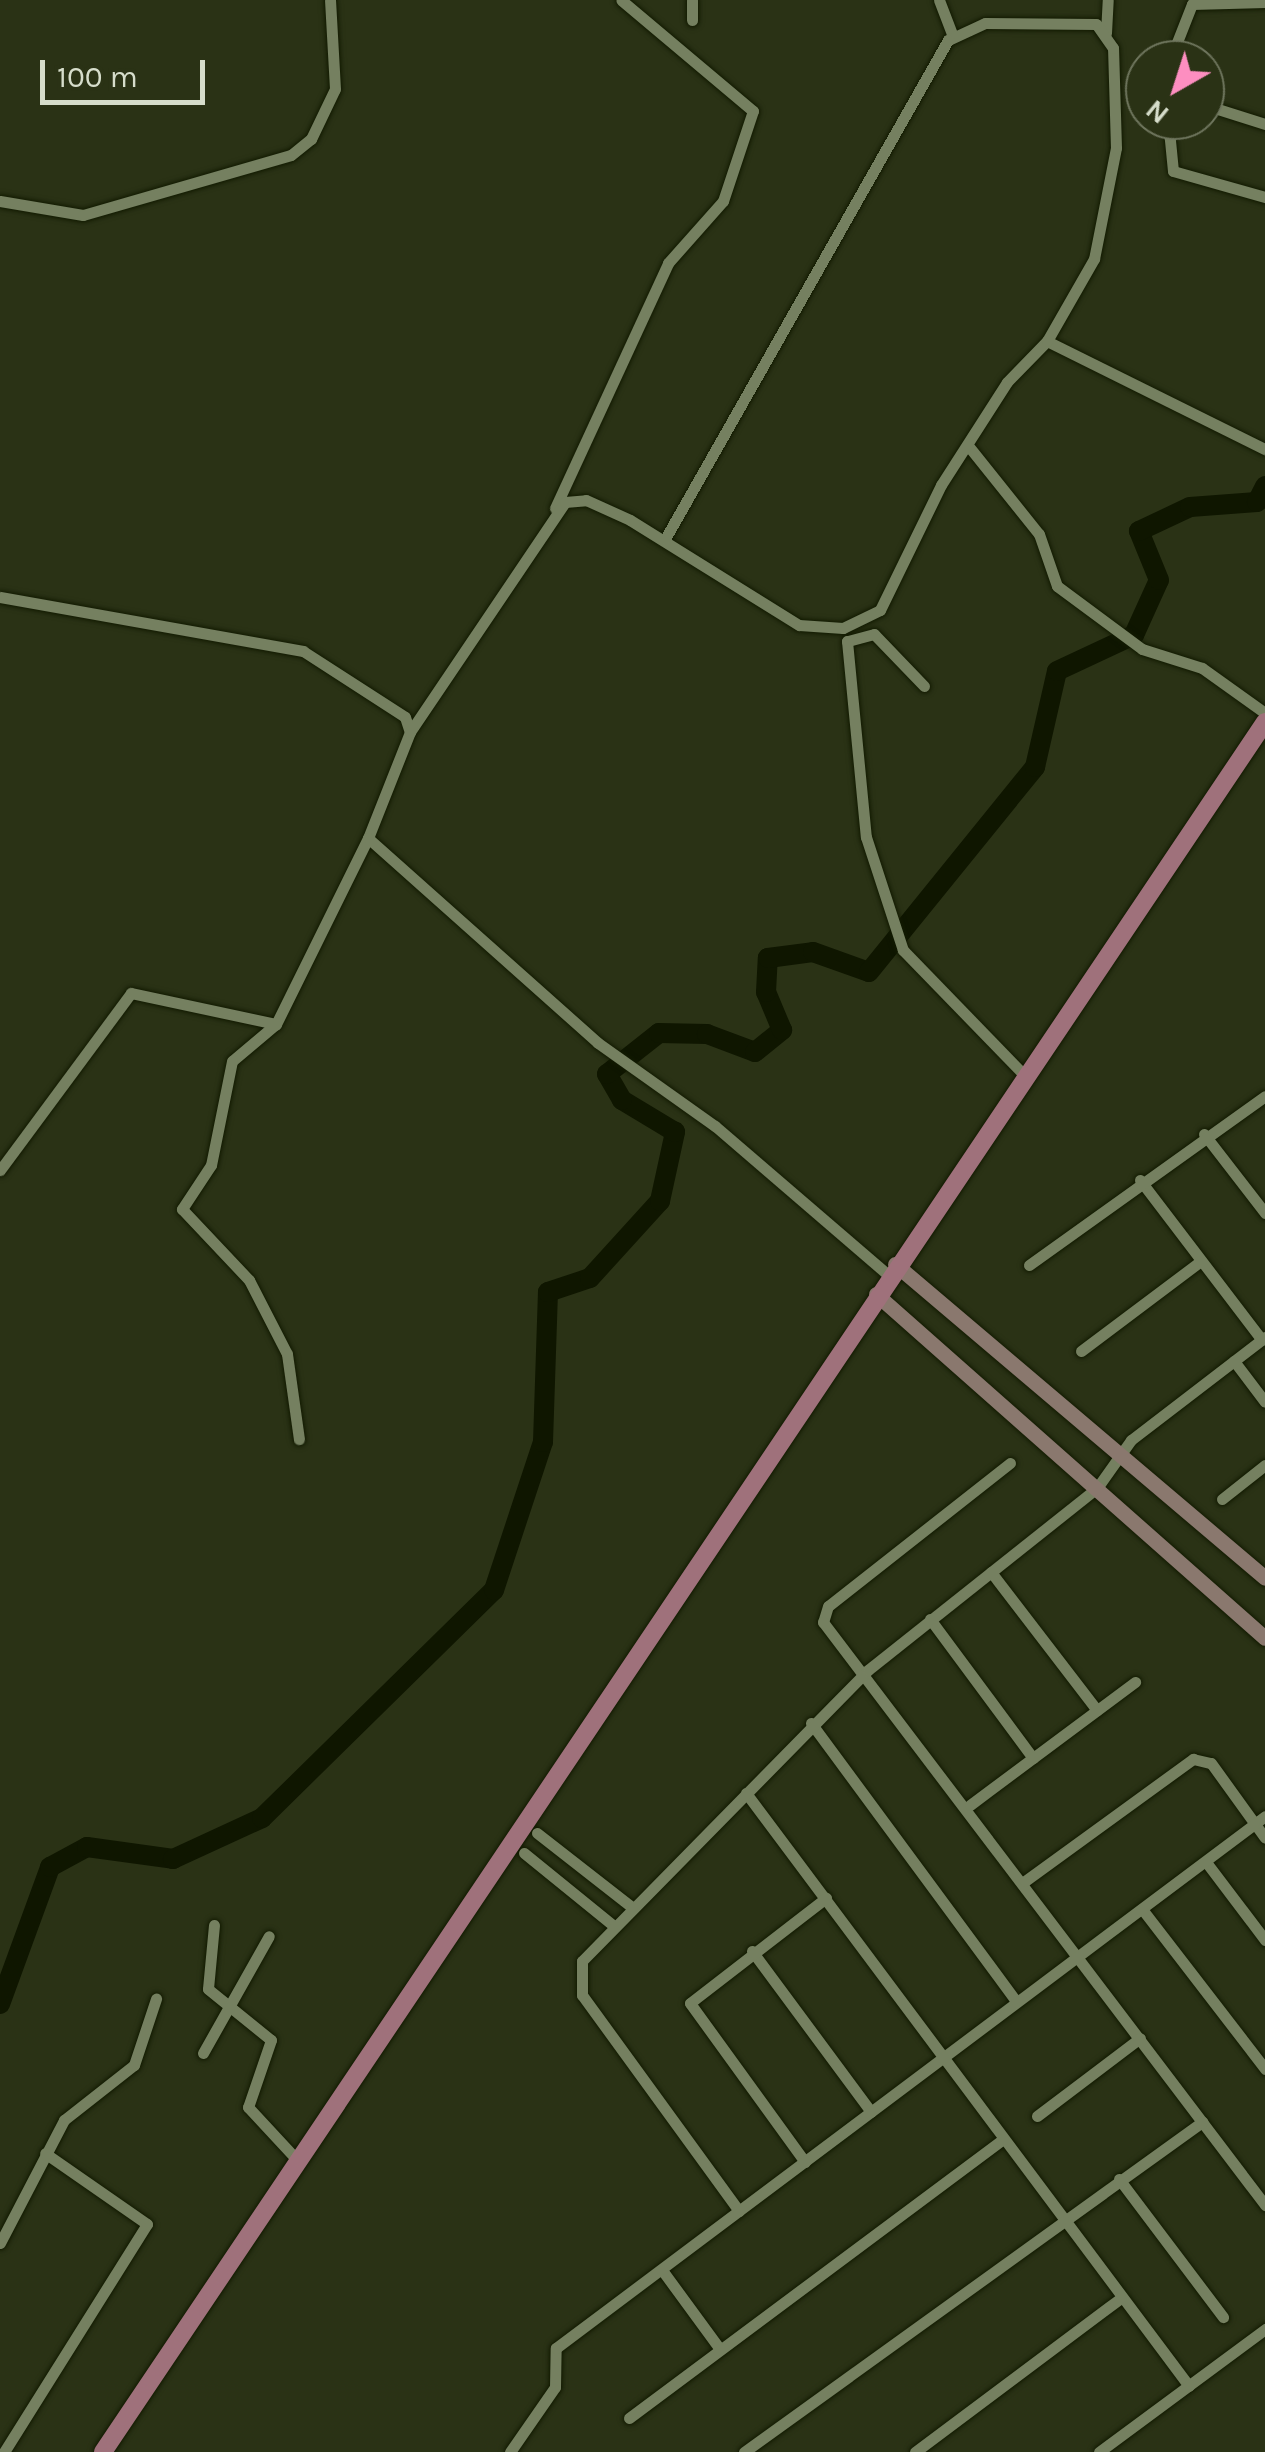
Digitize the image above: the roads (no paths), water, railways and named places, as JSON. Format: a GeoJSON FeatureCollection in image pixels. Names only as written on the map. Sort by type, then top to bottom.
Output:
{"type":"FeatureCollection","features":[{"type":"Feature","properties":{"kind":"main road"},"geometry":{"type":"LineString","coordinates":[[104,2452],[1022,1073],[1265,722]]}},
{"type":"Feature","properties":{"kind":"street"},"geometry":{"type":"LineString","coordinates":[[0,201],[83,215],[291,155],[311,139],[336,89],[330,0]]}},
{"type":"Feature","properties":{"kind":"street"},"geometry":{"type":"LineString","coordinates":[[298,1439],[287,1354],[272,1324],[249,1280],[182,1209],[211,1166],[232,1061],[276,1024],[368,838],[410,732],[554,509],[668,263],[722,201],[752,112],[621,0]]}},
{"type":"Feature","properties":{"kind":"street"},"geometry":{"type":"LineString","coordinates":[[692,0],[692,20]]}},
{"type":"Feature","properties":{"kind":"street"},"geometry":{"type":"LineString","coordinates":[[938,0],[954,36]]}},
{"type":"Feature","properties":{"kind":"street"},"geometry":{"type":"LineString","coordinates":[[554,509],[586,500],[665,539],[799,625],[859,623],[895,589],[925,514],[970,448],[1006,382],[1047,341],[1087,276],[1104,222],[1116,148],[1106,33],[1108,0]]}},
{"type":"Feature","properties":{"kind":"street"},"geometry":{"type":"LineString","coordinates":[[1178,40],[1192,4],[1265,2]]}},
{"type":"Feature","properties":{"kind":"street"},"geometry":{"type":"LineString","coordinates":[[665,539],[954,36],[984,22],[1082,19],[1106,33]]}},
{"type":"Feature","properties":{"kind":"street"},"geometry":{"type":"LineString","coordinates":[[1225,112],[1265,124]]}},
{"type":"Feature","properties":{"kind":"street"},"geometry":{"type":"LineString","coordinates":[[1168,140],[1168,167],[1265,197]]}},
{"type":"Feature","properties":{"kind":"street"},"geometry":{"type":"LineString","coordinates":[[1047,341],[1265,449]]}},
{"type":"Feature","properties":{"kind":"street"},"geometry":{"type":"LineString","coordinates":[[970,448],[1040,534],[1057,586],[1142,648],[1202,668],[1265,713]]}},
{"type":"Feature","properties":{"kind":"street"},"geometry":{"type":"LineString","coordinates":[[0,597],[303,651],[395,707],[410,732]]}},
{"type":"Feature","properties":{"kind":"street"},"geometry":{"type":"LineString","coordinates":[[924,686],[874,634],[846,641],[866,837],[887,917],[903,950],[1022,1073]]}},
{"type":"Feature","properties":{"kind":"street"},"geometry":{"type":"LineString","coordinates":[[368,838],[598,1043],[892,1270],[1264,1575]]}},
{"type":"Feature","properties":{"kind":"street"},"geometry":{"type":"LineString","coordinates":[[0,1170],[131,992],[276,1024]]}},
{"type":"Feature","properties":{"kind":"street"},"geometry":{"type":"LineString","coordinates":[[1028,1265],[1204,1134],[1265,1096]]}},
{"type":"Feature","properties":{"kind":"street"},"geometry":{"type":"LineString","coordinates":[[1204,1134],[1265,1212]]}},
{"type":"Feature","properties":{"kind":"street"},"geometry":{"type":"LineString","coordinates":[[739,2211],[582,1995],[582,1961],[811,1723],[868,1670],[1097,1488],[1123,1457],[1131,1440],[1263,1339],[1140,1180]]}},
{"type":"Feature","properties":{"kind":"street"},"geometry":{"type":"LineString","coordinates":[[1081,1351],[1201,1262]]}},
{"type":"Feature","properties":{"kind":"street"},"geometry":{"type":"LineString","coordinates":[[876,1294],[1265,1638]]}},
{"type":"Feature","properties":{"kind":"street"},"geometry":{"type":"LineString","coordinates":[[1234,1361],[1265,1402]]}},
{"type":"Feature","properties":{"kind":"street"},"geometry":{"type":"LineString","coordinates":[[1010,1464],[828,1606],[829,1632],[868,1670],[1265,2204]]}},
{"type":"Feature","properties":{"kind":"street"},"geometry":{"type":"LineString","coordinates":[[1222,1499],[1265,1465]]}},
{"type":"Feature","properties":{"kind":"street"},"geometry":{"type":"LineString","coordinates":[[992,1572],[1097,1710]]}},
{"type":"Feature","properties":{"kind":"street"},"geometry":{"type":"LineString","coordinates":[[930,1619],[1033,1758]]}},
{"type":"Feature","properties":{"kind":"street"},"geometry":{"type":"LineString","coordinates":[[970,1806],[1135,1682]]}},
{"type":"Feature","properties":{"kind":"street"},"geometry":{"type":"LineString","coordinates":[[811,1723],[1016,2001]]}},
{"type":"Feature","properties":{"kind":"street"},"geometry":{"type":"LineString","coordinates":[[1025,1881],[1193,1759],[1211,1763],[1260,1820],[1265,1838]]}},
{"type":"Feature","properties":{"kind":"street"},"geometry":{"type":"LineString","coordinates":[[746,1793],[1190,2386]]}},
{"type":"Feature","properties":{"kind":"street"},"geometry":{"type":"LineString","coordinates":[[510,2452],[555,2386],[556,2348],[1260,1820]]}},
{"type":"Feature","properties":{"kind":"street"},"geometry":{"type":"LineString","coordinates":[[537,1833],[634,1908]]}},
{"type":"Feature","properties":{"kind":"street"},"geometry":{"type":"LineString","coordinates":[[524,1853],[615,1927]]}},
{"type":"Feature","properties":{"kind":"street"},"geometry":{"type":"LineString","coordinates":[[1206,1862],[1265,1940]]}},
{"type":"Feature","properties":{"kind":"street"},"geometry":{"type":"LineString","coordinates":[[805,2162],[690,2009],[752,1951],[826,1898]]}},
{"type":"Feature","properties":{"kind":"street"},"geometry":{"type":"LineString","coordinates":[[1142,1909],[1265,2070]]}},
{"type":"Feature","properties":{"kind":"street"},"geometry":{"type":"LineString","coordinates":[[214,1925],[207,1983],[271,2040],[248,2107],[297,2160]]}},
{"type":"Feature","properties":{"kind":"street"},"geometry":{"type":"LineString","coordinates":[[202,2053],[269,1936]]}},
{"type":"Feature","properties":{"kind":"street"},"geometry":{"type":"LineString","coordinates":[[752,1951],[872,2112]]}},
{"type":"Feature","properties":{"kind":"street"},"geometry":{"type":"LineString","coordinates":[[0,2243],[64,2120],[134,2065],[156,1999]]}},
{"type":"Feature","properties":{"kind":"street"},"geometry":{"type":"LineString","coordinates":[[1037,2116],[1140,2038]]}},
{"type":"Feature","properties":{"kind":"street"},"geometry":{"type":"LineString","coordinates":[[744,2452],[1062,2219],[1202,2122]]}},
{"type":"Feature","properties":{"kind":"street"},"geometry":{"type":"LineString","coordinates":[[629,2418],[1002,2139]]}},
{"type":"Feature","properties":{"kind":"street"},"geometry":{"type":"LineString","coordinates":[[4,2452],[147,2224],[45,2153]]}},
{"type":"Feature","properties":{"kind":"street"},"geometry":{"type":"LineString","coordinates":[[1120,2179],[1223,2316]]}},
{"type":"Feature","properties":{"kind":"street"},"geometry":{"type":"LineString","coordinates":[[662,2270],[719,2348]]}},
{"type":"Feature","properties":{"kind":"street"},"geometry":{"type":"LineString","coordinates":[[915,2452],[1121,2298]]}},
{"type":"Feature","properties":{"kind":"street"},"geometry":{"type":"LineString","coordinates":[[1100,2452],[1265,2329]]}},
{"type":"Feature","properties":{"kind":"waterway"},"geometry":{"type":"LineString","coordinates":[[0,2004],[50,1867],[87,1847],[173,1859],[262,1818],[494,1590],[543,1442],[548,1292],[590,1278],[660,1201],[675,1132],[622,1100],[607,1074],[659,1033],[707,1034],[755,1052],[782,1030],[766,992],[768,958],[813,952],[869,972],[1035,767],[1057,671],[1134,635],[1159,580],[1139,531],[1190,507],[1257,502],[1265,486]]}}]}
